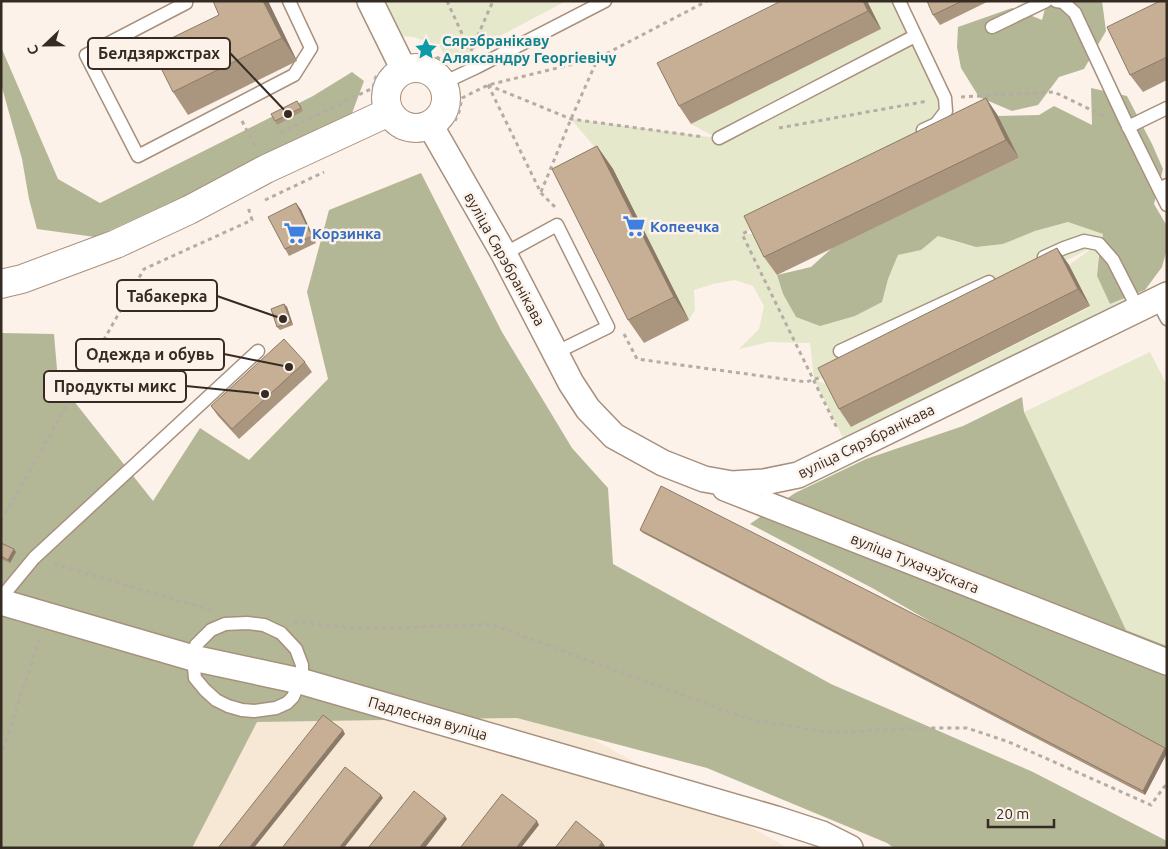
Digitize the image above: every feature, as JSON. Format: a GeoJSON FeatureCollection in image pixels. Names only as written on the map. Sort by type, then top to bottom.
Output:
{"type":"FeatureCollection","features":[{"type":"Feature","properties":{"kind":"street"},"geometry":{"type":"LineString","coordinates":[[1,284],[22,279],[116,244],[189,210],[266,169],[391,124],[395,120],[412,128],[433,130],[446,102],[446,92],[442,83],[430,71],[401,64],[370,1]]}},
{"type":"Feature","properties":{"kind":"street"},"geometry":{"type":"LineString","coordinates":[[391,124],[386,93],[401,64]]}},
{"type":"Feature","properties":{"kind":"street","name":"вуліца Сярэбранікава"},"geometry":{"type":"LineString","coordinates":[[433,130],[504,254],[570,383],[588,409],[614,436],[662,463],[704,479],[732,484],[764,482],[798,475],[1157,306]]}},
{"type":"Feature","properties":{"kind":"street","name":"вуліца Тухачэўскага"},"geometry":{"type":"LineString","coordinates":[[662,463],[1167,662]]}},
{"type":"Feature","properties":{"kind":"street","name":"Падлесная вуліца"},"geometry":{"type":"LineString","coordinates":[[1,600],[193,658],[300,681],[776,819],[822,834],[850,848]]}},
{"type":"Feature","properties":{"kind":"lane"},"geometry":{"type":"LineString","coordinates":[[186,1],[186,3],[86,55],[138,156],[294,75],[311,48],[289,1]]}},
{"type":"Feature","properties":{"kind":"lane"},"geometry":{"type":"LineString","coordinates":[[442,83],[605,1]]}},
{"type":"Feature","properties":{"kind":"lane"},"geometry":{"type":"LineString","coordinates":[[899,1],[945,98],[946,111],[936,124],[909,137]]}},
{"type":"Feature","properties":{"kind":"lane"},"geometry":{"type":"LineString","coordinates":[[992,27],[1046,1]]}},
{"type":"Feature","properties":{"kind":"lane"},"geometry":{"type":"LineString","coordinates":[[1056,1],[1063,2],[1075,13],[1128,127],[1163,187],[1167,205]]}},
{"type":"Feature","properties":{"kind":"lane"},"geometry":{"type":"LineString","coordinates":[[718,138],[915,36]]}},
{"type":"Feature","properties":{"kind":"lane"},"geometry":{"type":"LineString","coordinates":[[1128,127],[1167,108]]}},
{"type":"Feature","properties":{"kind":"lane"},"geometry":{"type":"LineString","coordinates":[[504,254],[557,225],[608,327],[555,353]]}},
{"type":"Feature","properties":{"kind":"lane"},"geometry":{"type":"LineString","coordinates":[[1037,260],[1084,241],[1099,244],[1157,306]]}},
{"type":"Feature","properties":{"kind":"lane"},"geometry":{"type":"LineString","coordinates":[[840,351],[1001,277]]}},
{"type":"Feature","properties":{"kind":"lane"},"geometry":{"type":"LineString","coordinates":[[1,600],[34,558],[258,351]]}},
{"type":"Feature","properties":{"kind":"lane"},"geometry":{"type":"LineString","coordinates":[[247,623],[264,625],[281,633],[296,649],[302,665],[302,675],[293,697],[287,703],[276,708],[254,711],[242,710],[216,700],[205,690],[195,678],[193,658],[196,645],[211,630],[225,624],[247,623]]}},
{"type":"Feature","properties":{"kind":"path"},"geometry":{"type":"LineString","coordinates":[[447,1],[470,52]]}},
{"type":"Feature","properties":{"kind":"path"},"geometry":{"type":"LineString","coordinates":[[462,55],[470,52],[493,1]]}},
{"type":"Feature","properties":{"kind":"path"},"geometry":{"type":"LineString","coordinates":[[391,124],[403,139],[422,142],[433,130],[448,129],[459,112],[462,98],[488,84],[598,58],[706,1]]}},
{"type":"Feature","properties":{"kind":"path"},"geometry":{"type":"LineString","coordinates":[[280,133],[373,88],[374,79],[380,69],[401,64],[422,53],[432,54],[447,62],[455,59]]}},
{"type":"Feature","properties":{"kind":"path"},"geometry":{"type":"LineString","coordinates":[[541,193],[598,58]]}},
{"type":"Feature","properties":{"kind":"path"},"geometry":{"type":"LineString","coordinates":[[488,84],[571,119],[718,138]]}},
{"type":"Feature","properties":{"kind":"path"},"geometry":{"type":"LineString","coordinates":[[488,84],[541,193],[558,210]]}},
{"type":"Feature","properties":{"kind":"path"},"geometry":{"type":"LineString","coordinates":[[235,106],[255,148],[264,143]]}},
{"type":"Feature","properties":{"kind":"path"},"geometry":{"type":"LineString","coordinates":[[262,201],[328,170]]}},
{"type":"Feature","properties":{"kind":"path"},"geometry":{"type":"LineString","coordinates":[[1,521],[144,269],[252,220],[248,208],[255,204]]}},
{"type":"Feature","properties":{"kind":"path"},"geometry":{"type":"LineString","coordinates":[[760,226],[742,234],[848,450]]}},
{"type":"Feature","properties":{"kind":"path"},"geometry":{"type":"LineString","coordinates":[[621,328],[636,359],[806,382],[830,375]]}},
{"type":"Feature","properties":{"kind":"path"},"geometry":{"type":"LineString","coordinates":[[34,558],[214,611]]}},
{"type":"Feature","properties":{"kind":"path"},"geometry":{"type":"LineString","coordinates":[[1,757],[47,615]]}},
{"type":"Feature","properties":{"kind":"path"},"geometry":{"type":"LineString","coordinates":[[292,622],[366,629],[490,624],[748,719],[833,733],[912,728],[967,728],[1009,742],[1151,805],[1167,783]]}},
{"type":"Feature","properties":{"kind":"shaded area"},"geometry":{"type":"Polygon","coordinates":[[[541,710],[788,848],[168,848],[257,722],[541,710]]]}},
{"type":"Feature","properties":{"kind":"green space"},"geometry":{"type":"Polygon","coordinates":[[[370,1],[566,1],[470,52],[447,62],[440,47],[414,37],[387,35],[370,1]]]}},
{"type":"Feature","properties":{"kind":"green space"},"geometry":{"type":"Polygon","coordinates":[[[867,1],[899,1],[945,98],[936,124],[743,234],[756,234],[777,275],[783,294],[796,317],[855,316],[881,302],[898,255],[917,251],[938,236],[976,247],[1003,244],[1035,231],[1068,222],[1103,234],[1099,244],[1097,276],[1110,304],[1132,296],[1143,307],[849,450],[814,379],[810,343],[769,342],[739,349],[759,329],[764,306],[753,286],[735,280],[694,290],[695,310],[689,320],[613,169],[571,119],[717,138],[691,124],[880,29],[867,1]],[[1095,246],[838,373],[815,380],[830,386],[851,427],[1090,307],[1069,265],[1095,246]]]}},
{"type":"Feature","properties":{"kind":"green space"},"geometry":{"type":"Polygon","coordinates":[[[1047,1],[1102,1],[1106,31],[1084,69],[1059,77],[1038,105],[1012,111],[979,97],[961,68],[957,47],[958,27],[1012,8],[1042,20],[1047,1]]]}},
{"type":"Feature","properties":{"kind":"green space"},"geometry":{"type":"Polygon","coordinates":[[[1,47],[58,179],[100,203],[313,96],[352,72],[364,81],[351,116],[277,154],[95,237],[37,229],[29,199],[22,159],[1,84],[1,47]]]}},
{"type":"Feature","properties":{"kind":"green space"},"geometry":{"type":"Polygon","coordinates":[[[1091,88],[1127,96],[1163,169],[1154,204],[1167,226],[1167,249],[1162,267],[1145,290],[1110,304],[1097,276],[1103,234],[1068,222],[1035,231],[1003,244],[976,247],[938,236],[921,250],[898,255],[888,279],[882,302],[855,316],[820,326],[796,317],[783,294],[777,275],[811,267],[832,248],[1019,158],[998,116],[1039,115],[1054,106],[1092,125],[1091,88]]]}},
{"type":"Feature","properties":{"kind":"green space"},"geometry":{"type":"Polygon","coordinates":[[[421,173],[502,332],[572,448],[608,488],[613,564],[831,684],[1033,772],[1167,841],[1167,848],[894,848],[887,843],[707,768],[517,718],[257,722],[192,848],[1,848],[1,333],[54,334],[58,381],[153,501],[200,428],[249,460],[328,379],[307,292],[329,210],[421,173]]]}},
{"type":"Feature","properties":{"kind":"green space"},"geometry":{"type":"Polygon","coordinates":[[[1150,352],[1167,385],[1167,646],[1126,630],[1024,412],[1150,352]]]}},
{"type":"Feature","properties":{"kind":"green space"},"geometry":{"type":"Polygon","coordinates":[[[1022,397],[1024,412],[1126,630],[1167,646],[1167,751],[974,647],[874,589],[750,524],[795,493],[866,459],[963,426],[1022,397]]]}},
{"type":"Feature","properties":{"kind":"building"},"geometry":{"type":"Polygon","coordinates":[[[213,1],[263,1],[282,38],[173,92],[151,48],[219,15],[213,1]]]}},
{"type":"Feature","properties":{"kind":"building"},"geometry":{"type":"Polygon","coordinates":[[[781,1],[863,1],[868,11],[679,106],[657,63],[781,1]]]}},
{"type":"Feature","properties":{"kind":"building"},"geometry":{"type":"Polygon","coordinates":[[[927,1],[962,1],[933,15],[927,1]]]}},
{"type":"Feature","properties":{"kind":"building"},"geometry":{"type":"Polygon","coordinates":[[[1160,1],[1167,1],[1167,57],[1130,75],[1107,27],[1160,1]]]}},
{"type":"Feature","properties":{"kind":"building"},"geometry":{"type":"Polygon","coordinates":[[[986,98],[1006,140],[764,257],[744,216],[986,98]]]}},
{"type":"Feature","properties":{"kind":"building"},"geometry":{"type":"Polygon","coordinates":[[[297,101],[301,108],[275,121],[271,114],[297,101]]]}},
{"type":"Feature","properties":{"kind":"building"},"geometry":{"type":"Polygon","coordinates":[[[597,146],[674,297],[628,320],[552,169],[597,146]]]}},
{"type":"Feature","properties":{"kind":"building","name":"Корзинка"},"geometry":{"type":"Polygon","coordinates":[[[296,203],[312,236],[285,249],[268,217],[296,203]]]}},
{"type":"Feature","properties":{"kind":"building"},"geometry":{"type":"Polygon","coordinates":[[[1057,248],[1078,289],[839,409],[818,368],[1057,248]]]}},
{"type":"Feature","properties":{"kind":"building"},"geometry":{"type":"Polygon","coordinates":[[[284,304],[291,322],[277,327],[271,309],[284,304]]]}},
{"type":"Feature","properties":{"kind":"building"},"geometry":{"type":"Polygon","coordinates":[[[284,339],[305,362],[232,429],[211,406],[284,339]]]}},
{"type":"Feature","properties":{"kind":"building"},"geometry":{"type":"Polygon","coordinates":[[[661,486],[971,643],[1165,748],[1143,791],[640,530],[661,486]]]}},
{"type":"Feature","properties":{"kind":"building"},"geometry":{"type":"Polygon","coordinates":[[[1,543],[14,549],[8,560],[1,556],[1,543]]]}},
{"type":"Feature","properties":{"kind":"building"},"geometry":{"type":"Polygon","coordinates":[[[323,715],[343,730],[249,848],[218,848],[323,715]]]}},
{"type":"Feature","properties":{"kind":"building"},"geometry":{"type":"Polygon","coordinates":[[[345,767],[381,795],[339,848],[282,848],[345,767]]]}},
{"type":"Feature","properties":{"kind":"building"},"geometry":{"type":"Polygon","coordinates":[[[414,791],[445,816],[419,848],[368,848],[414,791]]]}},
{"type":"Feature","properties":{"kind":"building"},"geometry":{"type":"Polygon","coordinates":[[[502,794],[537,821],[516,848],[460,848],[502,794]]]}},
{"type":"Feature","properties":{"kind":"building"},"geometry":{"type":"Polygon","coordinates":[[[576,821],[602,842],[598,848],[555,848],[576,821]]]}},
{"type":"Feature","properties":{"kind":"place","name":"Сярэбранікаву Аляксандру Георгіевічу"},"geometry":{"type":"Point","coordinates":[426,49]}},
{"type":"Feature","properties":{"kind":"place","name":"Белдзяржстрах"},"geometry":{"type":"Point","coordinates":[288,114]}},
{"type":"Feature","properties":{"kind":"place","name":"Копеечка"},"geometry":{"type":"Point","coordinates":[634,226]}},
{"type":"Feature","properties":{"kind":"place","name":"Корзинка"},"geometry":{"type":"Point","coordinates":[295,233]}},
{"type":"Feature","properties":{"kind":"place","name":"Табакерка"},"geometry":{"type":"Point","coordinates":[283,319]}},
{"type":"Feature","properties":{"kind":"place","name":"Одежда и обувь"},"geometry":{"type":"Point","coordinates":[289,367]}},
{"type":"Feature","properties":{"kind":"place","name":"Продукты микс"},"geometry":{"type":"Point","coordinates":[265,394]}}]}
